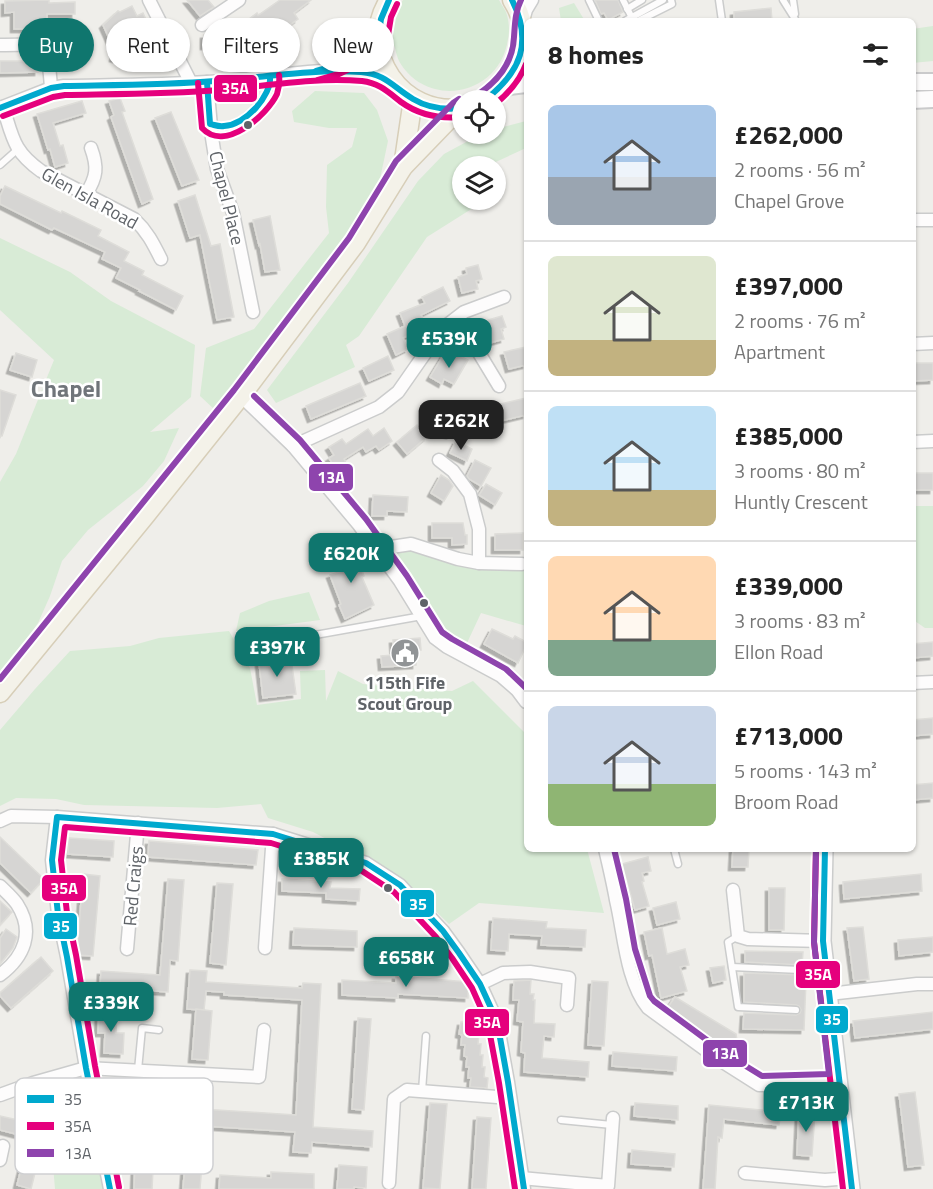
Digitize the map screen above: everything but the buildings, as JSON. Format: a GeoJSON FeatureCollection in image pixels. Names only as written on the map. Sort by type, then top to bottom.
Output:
{"type":"FeatureCollection","features":[{"type":"Feature","properties":{"kind":"main road"},"geometry":{"type":"LineString","coordinates":[[374,0],[377,18]]}},
{"type":"Feature","properties":{"kind":"main road"},"geometry":{"type":"LineString","coordinates":[[382,18],[389,0]]}},
{"type":"Feature","properties":{"kind":"main road"},"geometry":{"type":"LineString","coordinates":[[500,90],[516,67],[524,33],[512,0]]}},
{"type":"Feature","properties":{"kind":"main road"},"geometry":{"type":"LineString","coordinates":[[388,72],[396,85],[413,99],[435,108],[452,108]]}},
{"type":"Feature","properties":{"kind":"main road"},"geometry":{"type":"LineString","coordinates":[[916,82],[933,82]]}},
{"type":"Feature","properties":{"kind":"main road"},"geometry":{"type":"LineString","coordinates":[[502,90],[509,86],[524,84]]}},
{"type":"Feature","properties":{"kind":"main road"},"geometry":{"type":"LineString","coordinates":[[403,167],[413,99]]}},
{"type":"Feature","properties":{"kind":"main road"},"geometry":{"type":"LineString","coordinates":[[916,100],[933,99]]}},
{"type":"Feature","properties":{"kind":"main road"},"geometry":{"type":"LineString","coordinates":[[0,693],[241,396],[356,243],[403,167],[452,116]]}},
{"type":"Feature","properties":{"kind":"street"},"geometry":{"type":"LineString","coordinates":[[149,0],[192,83]]}},
{"type":"Feature","properties":{"kind":"street"},"geometry":{"type":"LineString","coordinates":[[212,18],[239,0]]}},
{"type":"Feature","properties":{"kind":"street"},"geometry":{"type":"LineString","coordinates":[[525,18],[526,10],[532,0]]}},
{"type":"Feature","properties":{"kind":"street"},"geometry":{"type":"LineString","coordinates":[[0,45],[32,45],[44,52],[49,61],[51,88]]}},
{"type":"Feature","properties":{"kind":"street"},"geometry":{"type":"LineString","coordinates":[[1,107],[51,88],[192,83],[312,71]]}},
{"type":"Feature","properties":{"kind":"street"},"geometry":{"type":"LineString","coordinates":[[351,72],[382,76],[396,85]]}},
{"type":"Feature","properties":{"kind":"street","name":"Chapel Place"},"geometry":{"type":"LineString","coordinates":[[207,82],[210,124],[217,169],[232,213],[253,312]]}},
{"type":"Feature","properties":{"kind":"street","name":"Glen Isla Road"},"geometry":{"type":"LineString","coordinates":[[1,107],[18,149],[28,162],[134,219],[151,238],[161,259]]}},
{"type":"Feature","properties":{"kind":"street"},"geometry":{"type":"LineString","coordinates":[[86,195],[96,173],[91,148]]}},
{"type":"Feature","properties":{"kind":"street"},"geometry":{"type":"LineString","coordinates":[[916,220],[933,220]]}},
{"type":"Feature","properties":{"kind":"street"},"geometry":{"type":"LineString","coordinates":[[293,446],[379,407],[398,392],[442,329],[464,312],[504,297]]}},
{"type":"Feature","properties":{"kind":"street"},"geometry":{"type":"LineString","coordinates":[[453,322],[473,343],[499,386]]}},
{"type":"Feature","properties":{"kind":"street"},"geometry":{"type":"LineString","coordinates":[[916,344],[933,343]]}},
{"type":"Feature","properties":{"kind":"street"},"geometry":{"type":"LineString","coordinates":[[241,396],[293,446],[359,525],[400,581],[435,638],[447,647],[501,676],[524,699]]}},
{"type":"Feature","properties":{"kind":"street"},"geometry":{"type":"LineString","coordinates":[[916,442],[933,441]]}},
{"type":"Feature","properties":{"kind":"street"},"geometry":{"type":"LineString","coordinates":[[439,460],[453,471],[470,494],[479,529],[479,562]]}},
{"type":"Feature","properties":{"kind":"street"},"geometry":{"type":"LineString","coordinates":[[378,549],[411,544],[458,559],[522,564]]}},
{"type":"Feature","properties":{"kind":"street"},"geometry":{"type":"LineString","coordinates":[[916,683],[933,682]]}},
{"type":"Feature","properties":{"kind":"street"},"geometry":{"type":"LineString","coordinates":[[0,821],[11,816],[57,817],[273,834],[366,863],[400,885],[443,931],[480,984],[497,1021],[523,1184],[608,1186],[613,1121]]}},
{"type":"Feature","properties":{"kind":"street"},"geometry":{"type":"LineString","coordinates":[[57,817],[52,860],[58,914],[88,1078]]}},
{"type":"Feature","properties":{"kind":"street","name":"Red Craigs"},"geometry":{"type":"LineString","coordinates":[[127,949],[138,823]]}},
{"type":"Feature","properties":{"kind":"street"},"geometry":{"type":"LineString","coordinates":[[265,948],[273,834]]}},
{"type":"Feature","properties":{"kind":"street"},"geometry":{"type":"LineString","coordinates":[[606,852],[626,951],[638,992],[648,1008],[718,1059],[759,1085],[839,1083]]}},
{"type":"Feature","properties":{"kind":"street"},"geometry":{"type":"LineString","coordinates":[[745,1173],[851,1184],[823,941],[825,852]]}},
{"type":"Feature","properties":{"kind":"street"},"geometry":{"type":"LineString","coordinates":[[0,886],[16,902],[25,918],[26,937],[23,949],[16,961],[0,975]]}},
{"type":"Feature","properties":{"kind":"street"},"geometry":{"type":"LineString","coordinates":[[734,890],[738,936],[748,939],[823,941]]}},
{"type":"Feature","properties":{"kind":"street"},"geometry":{"type":"LineString","coordinates":[[480,984],[502,973],[530,972],[569,978],[567,1005]]}},
{"type":"Feature","properties":{"kind":"street"},"geometry":{"type":"LineString","coordinates":[[829,994],[933,984]]}},
{"type":"Feature","properties":{"kind":"street"},"geometry":{"type":"LineString","coordinates":[[51,1078],[86,1068],[259,1077],[264,1030]]}},
{"type":"Feature","properties":{"kind":"street"},"geometry":{"type":"LineString","coordinates":[[0,1095],[15,1090]]}},
{"type":"Feature","properties":{"kind":"street"},"geometry":{"type":"LineString","coordinates":[[389,1183],[394,1099],[407,1090],[510,1098]]}},
{"type":"Feature","properties":{"kind":"street"},"geometry":{"type":"LineString","coordinates":[[0,1160],[3,1146]]}},
{"type":"Feature","properties":{"kind":"street"},"geometry":{"type":"LineString","coordinates":[[107,1174],[110,1189]]}},
{"type":"Feature","properties":{"kind":"lane"},"geometry":{"type":"LineString","coordinates":[[589,0],[598,18]]}},
{"type":"Feature","properties":{"kind":"lane"},"geometry":{"type":"LineString","coordinates":[[634,18],[626,3],[642,0]]}},
{"type":"Feature","properties":{"kind":"lane"},"geometry":{"type":"LineString","coordinates":[[638,18],[663,0]]}},
{"type":"Feature","properties":{"kind":"lane"},"geometry":{"type":"LineString","coordinates":[[640,18],[672,4],[671,0]]}},
{"type":"Feature","properties":{"kind":"lane"},"geometry":{"type":"LineString","coordinates":[[719,0],[722,18]]}},
{"type":"Feature","properties":{"kind":"lane"},"geometry":{"type":"LineString","coordinates":[[783,0],[794,18]]}},
{"type":"Feature","properties":{"kind":"lane"},"geometry":{"type":"LineString","coordinates":[[793,0],[795,18]]}},
{"type":"Feature","properties":{"kind":"lane"},"geometry":{"type":"LineString","coordinates":[[210,124],[225,126],[243,120],[268,93],[271,86],[270,76]]}},
{"type":"Feature","properties":{"kind":"lane"},"geometry":{"type":"LineString","coordinates":[[0,165],[18,149]]}},
{"type":"Feature","properties":{"kind":"lane"},"geometry":{"type":"LineString","coordinates":[[242,648],[422,616]]}},
{"type":"Feature","properties":{"kind":"lane"},"geometry":{"type":"LineString","coordinates":[[675,852],[678,864]]}},
{"type":"Feature","properties":{"kind":"lane"},"geometry":{"type":"LineString","coordinates":[[738,936],[728,942],[738,1007],[796,1010]]}},
{"type":"Feature","properties":{"kind":"lane"},"geometry":{"type":"LineString","coordinates":[[732,967],[800,970]]}},
{"type":"Feature","properties":{"kind":"lane"},"geometry":{"type":"LineString","coordinates":[[138,1071],[142,1028],[159,1030]]}},
{"type":"Feature","properties":{"kind":"lane"},"geometry":{"type":"LineString","coordinates":[[422,1092],[426,1036]]}},
{"type":"Feature","properties":{"kind":"lane"},"geometry":{"type":"LineString","coordinates":[[561,1120],[613,1121]]}},
{"type":"Feature","properties":{"kind":"green space"},"geometry":{"type":"Polygon","coordinates":[[[403,0],[499,0],[506,12],[509,26],[508,39],[502,58],[492,73],[477,84],[461,90],[444,91],[427,86],[411,76],[399,61],[394,45],[394,20],[403,0]]]}},
{"type":"Feature","properties":{"kind":"green space"},"geometry":{"type":"Polygon","coordinates":[[[574,3],[583,18],[561,18],[559,8],[574,3]]]}},
{"type":"Feature","properties":{"kind":"green space"},"geometry":{"type":"Polygon","coordinates":[[[933,26],[933,61],[916,63],[916,28],[933,26]]]}},
{"type":"Feature","properties":{"kind":"green space"},"geometry":{"type":"Polygon","coordinates":[[[315,91],[364,93],[377,110],[388,141],[380,179],[346,236],[285,323],[215,410],[200,396],[206,348],[254,329],[329,233],[326,207],[327,165],[352,147],[357,128],[329,128],[294,122],[292,111],[315,91]]]}},
{"type":"Feature","properties":{"kind":"green space"},"geometry":{"type":"Polygon","coordinates":[[[524,122],[524,149],[506,157],[452,156],[452,210],[470,210],[427,237],[359,336],[346,345],[355,367],[276,403],[267,390],[348,283],[418,181],[444,154],[462,144],[506,144],[506,126],[524,122]]]}},
{"type":"Feature","properties":{"kind":"green space"},"geometry":{"type":"Polygon","coordinates":[[[0,238],[70,272],[111,301],[195,345],[191,397],[150,432],[179,428],[164,461],[143,486],[88,530],[62,561],[38,623],[0,677],[0,482],[16,454],[54,360],[0,310],[0,238]]]}},
{"type":"Feature","properties":{"kind":"green space"},"geometry":{"type":"Polygon","coordinates":[[[916,506],[933,506],[933,628],[925,628],[916,622],[916,506]]]}},
{"type":"Feature","properties":{"kind":"green space"},"geometry":{"type":"Polygon","coordinates":[[[412,550],[469,568],[524,569],[524,625],[481,613],[467,643],[448,631],[428,608],[394,555],[412,550]]]}},
{"type":"Feature","properties":{"kind":"green space"},"geometry":{"type":"Polygon","coordinates":[[[309,592],[320,620],[236,631],[240,613],[269,601],[309,592]]]}},
{"type":"Feature","properties":{"kind":"green space"},"geometry":{"type":"Polygon","coordinates":[[[229,631],[250,668],[257,705],[301,699],[300,671],[325,670],[326,701],[338,671],[363,684],[390,687],[452,691],[473,681],[524,732],[524,852],[588,852],[604,913],[479,903],[449,924],[400,877],[313,832],[268,818],[261,804],[217,808],[84,805],[56,799],[16,798],[0,806],[0,730],[70,651],[130,646],[159,638],[229,631]]]}},
{"type":"Feature","properties":{"kind":"green space"},"geometry":{"type":"Polygon","coordinates":[[[54,1174],[100,1174],[103,1189],[55,1189],[54,1174]]]}},
{"type":"Feature","properties":{"kind":"transit line","name":"35"},"geometry":{"type":"LineString","coordinates":[[381,18],[389,0]]}},
{"type":"Feature","properties":{"kind":"transit line","name":"35"},"geometry":{"type":"LineString","coordinates":[[496,90],[515,67],[520,55],[522,29],[512,0]]}},
{"type":"Feature","properties":{"kind":"transit line","name":"13A"},"geometry":{"type":"LineString","coordinates":[[484,90],[494,82],[508,62],[513,46],[516,14],[521,0]]}},
{"type":"Feature","properties":{"kind":"transit line","name":"35A"},"geometry":{"type":"LineString","coordinates":[[318,80],[339,74],[364,62],[384,45],[397,4]]}},
{"type":"Feature","properties":{"kind":"transit line","name":"35A"},"geometry":{"type":"LineString","coordinates":[[506,94],[514,86],[524,68]]}},
{"type":"Feature","properties":{"kind":"transit line","name":"35"},"geometry":{"type":"LineString","coordinates":[[0,108],[51,88],[64,86],[215,81],[306,72],[343,71],[370,73],[389,82],[413,99],[431,106],[452,108]]}},
{"type":"Feature","properties":{"kind":"transit line","name":"35A"},"geometry":{"type":"LineString","coordinates":[[198,83],[202,128],[211,135],[222,136],[233,134],[244,128],[264,112],[277,94],[279,75]]}},
{"type":"Feature","properties":{"kind":"transit line","name":"35"},"geometry":{"type":"LineString","coordinates":[[207,82],[210,124],[222,126],[240,121],[256,108],[267,92],[270,76]]}},
{"type":"Feature","properties":{"kind":"transit line","name":"35A"},"geometry":{"type":"LineString","coordinates":[[3,116],[53,97],[65,95],[220,90],[308,81],[344,80],[362,81],[383,88],[422,113],[438,117],[452,117]]}},
{"type":"Feature","properties":{"kind":"transit line","name":"13A"},"geometry":{"type":"LineString","coordinates":[[0,679],[234,390],[349,238],[396,161],[452,104]]}},
{"type":"Feature","properties":{"kind":"transit line","name":"13A"},"geometry":{"type":"LineString","coordinates":[[254,396],[300,440],[366,519],[407,576],[442,632],[506,669],[524,686]]}},
{"type":"Feature","properties":{"kind":"transit line","name":"35"},"geometry":{"type":"LineString","coordinates":[[88,1078],[58,914],[52,860],[57,817],[273,834],[366,863],[400,885],[443,931],[459,953],[480,984],[497,1021],[524,1189]]}},
{"type":"Feature","properties":{"kind":"transit line","name":"35A"},"geometry":{"type":"LineString","coordinates":[[97,1078],[67,913],[61,860],[65,827],[271,843],[362,871],[394,892],[436,937],[452,958],[472,988],[488,1024],[515,1189]]}},
{"type":"Feature","properties":{"kind":"transit line","name":"13A"},"geometry":{"type":"LineString","coordinates":[[615,852],[635,949],[650,996],[723,1052],[762,1076],[829,1074],[814,942],[816,852]]}},
{"type":"Feature","properties":{"kind":"transit line","name":"35A"},"geometry":{"type":"LineString","coordinates":[[816,852],[814,942],[843,1189]]}},
{"type":"Feature","properties":{"kind":"transit line","name":"35"},"geometry":{"type":"LineString","coordinates":[[825,852],[823,941],[852,1189]]}},
{"type":"Feature","properties":{"kind":"transit line","name":"35"},"geometry":{"type":"LineString","coordinates":[[107,1174],[110,1189]]}},
{"type":"Feature","properties":{"kind":"transit line","name":"35A"},"geometry":{"type":"LineString","coordinates":[[116,1174],[119,1187]]}},
{"type":"Feature","properties":{"kind":"place","name":"115th Fife Scout Group"},"geometry":{"type":"Point","coordinates":[405,653]}},
{"type":"Feature","properties":{"kind":"district","name":"Chapel"},"geometry":{"type":"Point","coordinates":[66,388]}}]}
